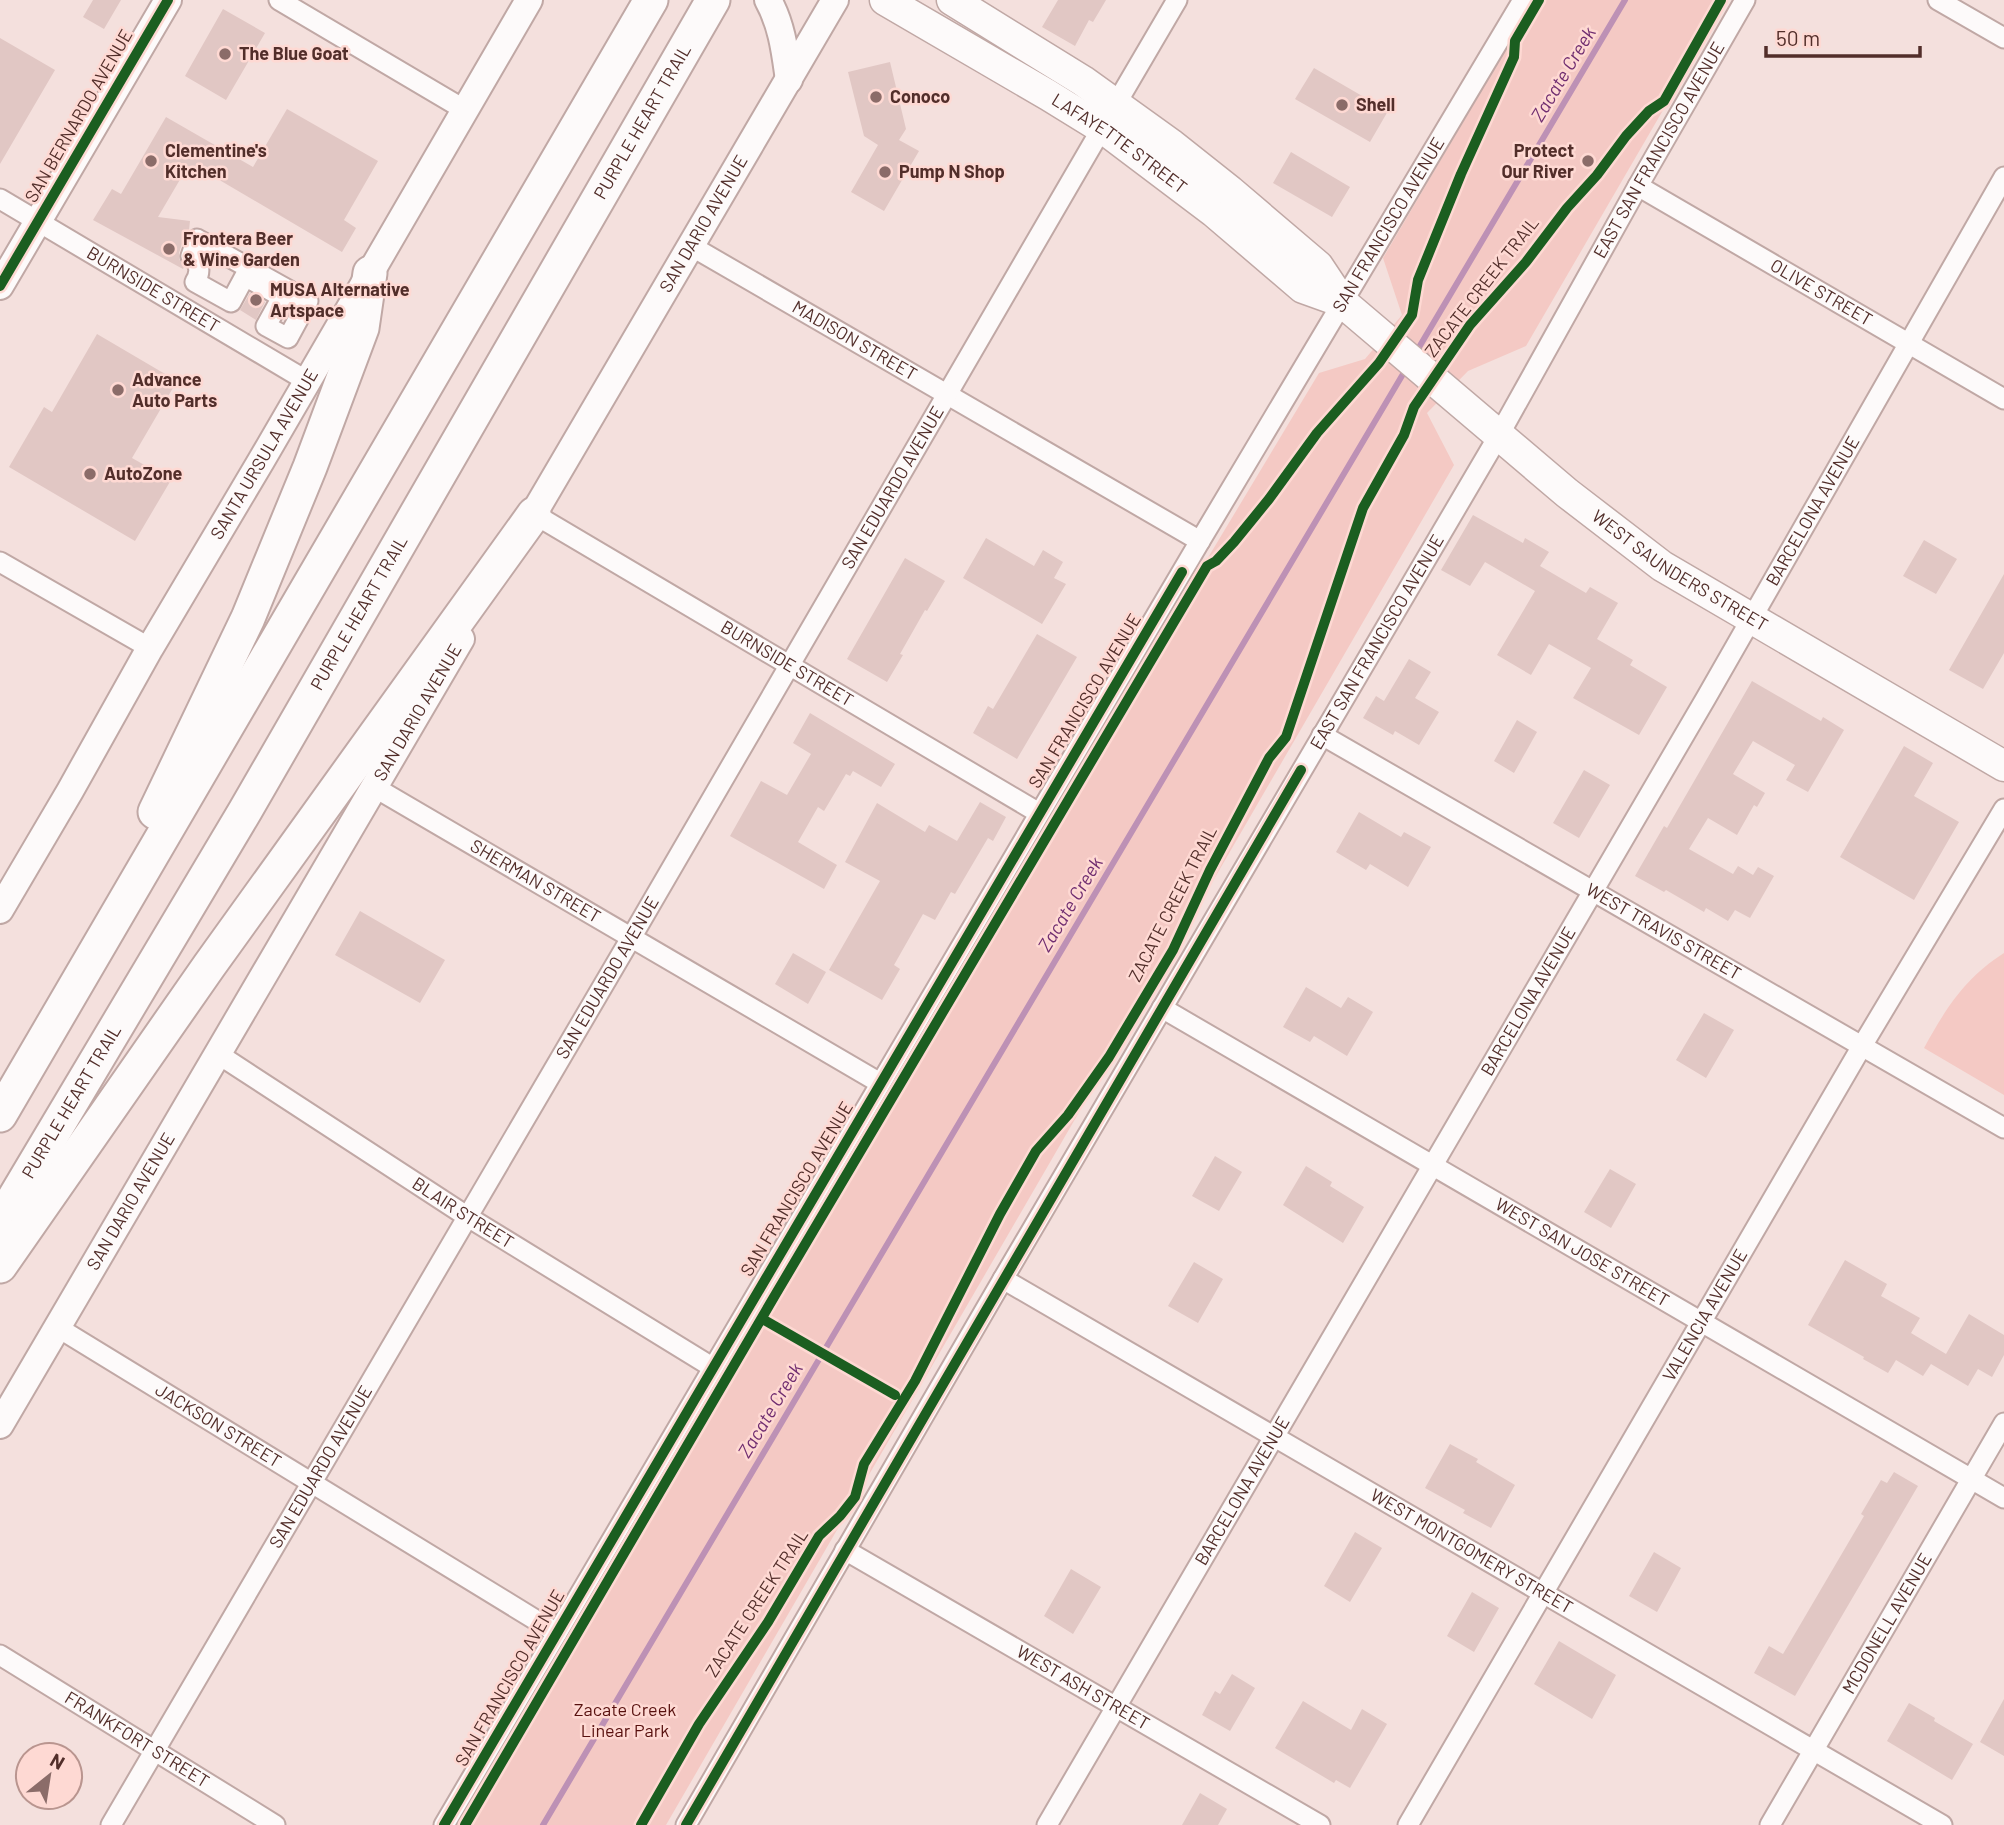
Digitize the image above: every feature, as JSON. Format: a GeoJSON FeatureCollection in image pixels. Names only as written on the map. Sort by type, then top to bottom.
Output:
{"type":"FeatureCollection","features":[{"type":"Feature","properties":{"kind":"highway"},"geometry":{"type":"LineString","coordinates":[[0,1115],[651,0]]}},
{"type":"Feature","properties":{"kind":"highway","name":"PURPLE HEART TRAIL"},"geometry":{"type":"LineString","coordinates":[[0,1222],[245,811],[712,2]]}},
{"type":"Feature","properties":{"kind":"highway"},"geometry":{"type":"LineString","coordinates":[[41,1044],[248,618],[310,467],[362,328],[370,273]]}},
{"type":"Feature","properties":{"kind":"highway"},"geometry":{"type":"LineString","coordinates":[[0,1266],[201,977],[534,514]]}},
{"type":"Feature","properties":{"kind":"main road","name":"SAN BERNARDO AVENUE"},"geometry":{"type":"LineString","coordinates":[[0,286],[167,0]]}},
{"type":"Feature","properties":{"kind":"main road","name":"SANTA URSULA AVENUE"},"geometry":{"type":"LineString","coordinates":[[0,909],[529,0]]}},
{"type":"Feature","properties":{"kind":"main road"},"geometry":{"type":"LineString","coordinates":[[768,0],[784,43],[789,80]]}},
{"type":"Feature","properties":{"kind":"main road","name":"SAN DARIO AVENUE"},"geometry":{"type":"LineString","coordinates":[[0,1425],[835,0]]}},
{"type":"Feature","properties":{"kind":"main road","name":"LAFAYETTE STREET"},"geometry":{"type":"LineString","coordinates":[[885,0],[1109,116]]}},
{"type":"Feature","properties":{"kind":"main road","name":"LAFAYETTE STREET"},"geometry":{"type":"LineString","coordinates":[[952,0],[1083,81],[1148,161],[1214,212],[1303,288],[1342,302],[1383,337]]}},
{"type":"Feature","properties":{"kind":"main road","name":"WEST SAUNDERS STREET"},"geometry":{"type":"LineString","coordinates":[[1383,337],[1633,545],[1662,566],[2004,766]]}},
{"type":"Feature","properties":{"kind":"street"},"geometry":{"type":"LineString","coordinates":[[279,0],[465,110]]}},
{"type":"Feature","properties":{"kind":"street","name":"SAN EDUARDO AVENUE"},"geometry":{"type":"LineString","coordinates":[[111,1825],[1177,0]]}},
{"type":"Feature","properties":{"kind":"street","name":"EAST SAN FRANCISCO AVENUE"},"geometry":{"type":"LineString","coordinates":[[691,1824],[845,1550],[1499,435],[1745,0]]}},
{"type":"Feature","properties":{"kind":"street"},"geometry":{"type":"LineString","coordinates":[[1938,0],[2004,38]]}},
{"type":"Feature","properties":{"kind":"street","name":"SAN FRANCISCO AVENUE"},"geometry":{"type":"LineString","coordinates":[[444,1825],[1517,2]]}},
{"type":"Feature","properties":{"kind":"street","name":"BARCELONA AVENUE"},"geometry":{"type":"LineString","coordinates":[[1047,1825],[1706,698],[2004,177]]}},
{"type":"Feature","properties":{"kind":"street","name":"OLIVE STREET"},"geometry":{"type":"LineString","coordinates":[[1638,186],[2004,399]]}},
{"type":"Feature","properties":{"kind":"street","name":"BURNSIDE STREET"},"geometry":{"type":"LineString","coordinates":[[0,199],[307,381]]}},
{"type":"Feature","properties":{"kind":"street"},"geometry":{"type":"LineString","coordinates":[[197,239],[308,302],[288,338],[266,326],[282,297],[245,276],[231,302],[195,282],[199,275],[198,266],[191,256],[197,239]]}},
{"type":"Feature","properties":{"kind":"street","name":"MADISON STREET"},"geometry":{"type":"LineString","coordinates":[[691,246],[1200,541]]}},
{"type":"Feature","properties":{"kind":"street","name":"BURNSIDE STREET"},"geometry":{"type":"LineString","coordinates":[[534,514],[1039,813]]}},
{"type":"Feature","properties":{"kind":"street"},"geometry":{"type":"LineString","coordinates":[[0,562],[150,648]]}},
{"type":"Feature","properties":{"kind":"street","name":"WEST TRAVIS STREET"},"geometry":{"type":"LineString","coordinates":[[1321,735],[2004,1128]]}},
{"type":"Feature","properties":{"kind":"street","name":"SHERMAN STREET"},"geometry":{"type":"LineString","coordinates":[[374,787],[880,1083]]}},
{"type":"Feature","properties":{"kind":"street","name":"VALENCIA AVENUE"},"geometry":{"type":"LineString","coordinates":[[1408,1825],[1862,1046],[2004,809]]}},
{"type":"Feature","properties":{"kind":"street","name":"WEST SAN JOSE STREET"},"geometry":{"type":"LineString","coordinates":[[1162,1008],[2004,1498]]}},
{"type":"Feature","properties":{"kind":"street","name":"BLAIR STREET"},"geometry":{"type":"LineString","coordinates":[[218,1054],[468,1217],[712,1367]]}},
{"type":"Feature","properties":{"kind":"street","name":"WEST MONTGOMERY STREET"},"geometry":{"type":"LineString","coordinates":[[1003,1279],[1942,1825]]}},
{"type":"Feature","properties":{"kind":"street","name":"JACKSON STREET"},"geometry":{"type":"LineString","coordinates":[[57,1327],[557,1633]]}},
{"type":"Feature","properties":{"kind":"street","name":"MCDONELL AVENUE"},"geometry":{"type":"LineString","coordinates":[[1770,1825],[2004,1423]]}},
{"type":"Feature","properties":{"kind":"street","name":"WEST ASH STREET"},"geometry":{"type":"LineString","coordinates":[[845,1550],[1320,1825]]}},
{"type":"Feature","properties":{"kind":"street","name":"FRANKFORT STREET"},"geometry":{"type":"LineString","coordinates":[[0,1655],[275,1825]]}},
{"type":"Feature","properties":{"kind":"green space","name":"Zacate Creek Linear Park"},"geometry":{"type":"Polygon","coordinates":[[[1535,0],[1727,0],[1526,346],[1468,371],[1427,413],[1454,465],[666,1825],[462,1825],[1319,373],[1365,359],[1402,315],[1383,258],[1535,0]]]}},
{"type":"Feature","properties":{"kind":"green space"},"geometry":{"type":"Polygon","coordinates":[[[2004,953],[2004,1095],[1924,1048],[1940,1020],[1967,983],[2004,953]]]}},
{"type":"Feature","properties":{"kind":"building"},"geometry":{"type":"Polygon","coordinates":[[[93,0],[121,0],[104,29],[83,17],[93,0]]]}},
{"type":"Feature","properties":{"kind":"building"},"geometry":{"type":"Polygon","coordinates":[[[1058,0],[1106,0],[1093,22],[1089,20],[1075,46],[1042,27],[1058,0]]]}},
{"type":"Feature","properties":{"kind":"building","name":"The Blue Goat"},"geometry":{"type":"Polygon","coordinates":[[[223,9],[265,33],[226,100],[185,76],[223,9]]]}},
{"type":"Feature","properties":{"kind":"building"},"geometry":{"type":"Polygon","coordinates":[[[0,38],[55,70],[0,164],[0,38]]]}},
{"type":"Feature","properties":{"kind":"building"},"geometry":{"type":"Polygon","coordinates":[[[890,62],[906,129],[899,140],[919,151],[884,211],[851,192],[878,145],[864,136],[848,72],[890,62]]]}},
{"type":"Feature","properties":{"kind":"building","name":"Shell"},"geometry":{"type":"Polygon","coordinates":[[[1314,68],[1388,111],[1370,142],[1295,99],[1314,68]]]}},
{"type":"Feature","properties":{"kind":"building"},"geometry":{"type":"Polygon","coordinates":[[[287,109],[378,161],[344,220],[356,228],[342,252],[199,168],[185,171],[158,217],[190,221],[179,253],[183,269],[93,220],[112,189],[121,194],[166,117],[253,167],[287,109]]]}},
{"type":"Feature","properties":{"kind":"building"},"geometry":{"type":"Polygon","coordinates":[[[1291,152],[1350,187],[1332,217],[1273,183],[1291,152]]]}},
{"type":"Feature","properties":{"kind":"building"},"geometry":{"type":"Polygon","coordinates":[[[250,293],[265,302],[256,320],[240,310],[250,293]]]}},
{"type":"Feature","properties":{"kind":"building"},"geometry":{"type":"Polygon","coordinates":[[[97,334],[177,381],[132,458],[171,480],[135,541],[9,467],[44,407],[52,412],[97,334]]]}},
{"type":"Feature","properties":{"kind":"building"},"geometry":{"type":"Polygon","coordinates":[[[1473,515],[1523,543],[1525,538],[1549,552],[1540,566],[1586,593],[1590,587],[1618,603],[1597,639],[1633,660],[1630,665],[1667,687],[1639,735],[1573,698],[1591,668],[1549,644],[1531,675],[1497,655],[1535,591],[1485,562],[1470,586],[1441,570],[1473,515]]]}},
{"type":"Feature","properties":{"kind":"building"},"geometry":{"type":"Polygon","coordinates":[[[986,538],[1034,566],[1043,550],[1063,562],[1054,578],[1066,584],[1042,624],[963,578],[986,538]]]}},
{"type":"Feature","properties":{"kind":"building"},"geometry":{"type":"Polygon","coordinates":[[[1924,540],[1957,559],[1936,594],[1903,576],[1924,540]]]}},
{"type":"Feature","properties":{"kind":"building"},"geometry":{"type":"Polygon","coordinates":[[[905,558],[945,581],[927,611],[925,610],[887,682],[847,659],[905,558]]]}},
{"type":"Feature","properties":{"kind":"building"},"geometry":{"type":"Polygon","coordinates":[[[2004,574],[2004,653],[1983,689],[1949,670],[2004,574]]]}},
{"type":"Feature","properties":{"kind":"building"},"geometry":{"type":"Polygon","coordinates":[[[1037,634],[1077,657],[1017,759],[973,733],[988,706],[993,709],[1037,634]]]}},
{"type":"Feature","properties":{"kind":"building"},"geometry":{"type":"Polygon","coordinates":[[[1409,659],[1431,672],[1415,698],[1439,712],[1419,745],[1395,731],[1393,735],[1363,718],[1376,696],[1384,701],[1409,659]]]}},
{"type":"Feature","properties":{"kind":"building"},"geometry":{"type":"Polygon","coordinates":[[[1752,681],[1821,721],[1823,717],[1844,730],[1808,792],[1786,780],[1795,765],[1753,741],[1733,774],[1765,793],[1757,807],[1754,805],[1737,835],[1708,818],[1689,849],[1733,874],[1738,866],[1753,875],[1758,867],[1774,876],[1750,918],[1735,910],[1728,921],[1706,908],[1704,912],[1635,876],[1664,826],[1667,828],[1752,681]]]}},
{"type":"Feature","properties":{"kind":"building"},"geometry":{"type":"Polygon","coordinates":[[[810,713],[895,764],[881,787],[853,771],[850,776],[846,774],[824,811],[818,807],[798,842],[837,865],[824,889],[730,836],[761,781],[787,795],[811,754],[793,743],[810,713]]]}},
{"type":"Feature","properties":{"kind":"building"},"geometry":{"type":"Polygon","coordinates":[[[1517,720],[1537,732],[1514,773],[1494,761],[1517,720]]]}},
{"type":"Feature","properties":{"kind":"building"},"geometry":{"type":"Polygon","coordinates":[[[1904,746],[1933,763],[1914,796],[1959,822],[1914,900],[1840,857],[1904,746]]]}},
{"type":"Feature","properties":{"kind":"building"},"geometry":{"type":"Polygon","coordinates":[[[1584,770],[1610,785],[1579,838],[1553,823],[1584,770]]]}},
{"type":"Feature","properties":{"kind":"building"},"geometry":{"type":"Polygon","coordinates":[[[980,802],[1006,817],[993,841],[988,838],[955,894],[951,892],[935,920],[923,914],[894,965],[900,969],[882,1000],[829,970],[880,881],[845,862],[877,803],[925,832],[929,825],[957,841],[980,802]]]}},
{"type":"Feature","properties":{"kind":"building"},"geometry":{"type":"Polygon","coordinates":[[[1359,812],[1401,837],[1404,832],[1431,847],[1408,887],[1370,864],[1366,870],[1336,852],[1359,812]]]}},
{"type":"Feature","properties":{"kind":"building"},"geometry":{"type":"Polygon","coordinates":[[[360,911],[445,960],[420,1003],[335,955],[360,911]]]}},
{"type":"Feature","properties":{"kind":"building"},"geometry":{"type":"Polygon","coordinates":[[[793,953],[826,972],[808,1004],[775,984],[793,953]]]}},
{"type":"Feature","properties":{"kind":"building"},"geometry":{"type":"Polygon","coordinates":[[[1306,987],[1341,1008],[1348,997],[1373,1012],[1347,1056],[1314,1036],[1310,1042],[1283,1027],[1306,987]]]}},
{"type":"Feature","properties":{"kind":"building"},"geometry":{"type":"Polygon","coordinates":[[[1704,1013],[1734,1030],[1706,1078],[1676,1060],[1704,1013]]]}},
{"type":"Feature","properties":{"kind":"building"},"geometry":{"type":"Polygon","coordinates":[[[1215,1156],[1242,1172],[1219,1211],[1192,1196],[1215,1156]]]}},
{"type":"Feature","properties":{"kind":"building"},"geometry":{"type":"Polygon","coordinates":[[[1306,1166],[1332,1182],[1330,1186],[1364,1207],[1343,1243],[1283,1205],[1306,1166]]]}},
{"type":"Feature","properties":{"kind":"building"},"geometry":{"type":"Polygon","coordinates":[[[1610,1169],[1636,1184],[1611,1228],[1584,1212],[1610,1169]]]}},
{"type":"Feature","properties":{"kind":"building"},"geometry":{"type":"Polygon","coordinates":[[[1845,1260],[1887,1284],[1881,1296],[1920,1318],[1911,1333],[1946,1354],[1969,1314],[2004,1335],[2004,1355],[1992,1377],[1978,1369],[1968,1386],[1931,1364],[1923,1376],[1896,1360],[1888,1373],[1808,1325],[1845,1260]]]}},
{"type":"Feature","properties":{"kind":"building"},"geometry":{"type":"Polygon","coordinates":[[[1194,1262],[1223,1279],[1198,1323],[1168,1306],[1194,1262]]]}},
{"type":"Feature","properties":{"kind":"building"},"geometry":{"type":"Polygon","coordinates":[[[1450,1444],[1478,1459],[1476,1462],[1515,1485],[1491,1528],[1425,1488],[1450,1444]]]}},
{"type":"Feature","properties":{"kind":"building"},"geometry":{"type":"Polygon","coordinates":[[[1894,1472],[1918,1486],[1795,1696],[1754,1673],[1769,1646],[1783,1654],[1864,1516],[1861,1514],[1881,1480],[1887,1483],[1894,1472]]]}},
{"type":"Feature","properties":{"kind":"building"},"geometry":{"type":"Polygon","coordinates":[[[1355,1532],[1382,1548],[1350,1602],[1324,1586],[1355,1532]]]}},
{"type":"Feature","properties":{"kind":"building"},"geometry":{"type":"Polygon","coordinates":[[[1654,1552],[1681,1568],[1657,1612],[1629,1596],[1654,1552]]]}},
{"type":"Feature","properties":{"kind":"building"},"geometry":{"type":"Polygon","coordinates":[[[1071,1569],[1101,1587],[1073,1634],[1044,1616],[1071,1569]]]}},
{"type":"Feature","properties":{"kind":"building"},"geometry":{"type":"Polygon","coordinates":[[[1472,1592],[1499,1608],[1474,1652],[1447,1636],[1472,1592]]]}},
{"type":"Feature","properties":{"kind":"building"},"geometry":{"type":"Polygon","coordinates":[[[1559,1641],[1616,1675],[1592,1719],[1534,1684],[1559,1641]]]}},
{"type":"Feature","properties":{"kind":"building"},"geometry":{"type":"Polygon","coordinates":[[[1232,1674],[1255,1688],[1230,1731],[1202,1715],[1215,1691],[1220,1694],[1232,1674]]]}},
{"type":"Feature","properties":{"kind":"building"},"geometry":{"type":"Polygon","coordinates":[[[2004,1699],[2004,1756],[1980,1742],[2004,1699]]]}},
{"type":"Feature","properties":{"kind":"building"},"geometry":{"type":"Polygon","coordinates":[[[1303,1701],[1351,1730],[1362,1709],[1387,1724],[1350,1788],[1336,1780],[1334,1783],[1275,1748],[1303,1701]]]}},
{"type":"Feature","properties":{"kind":"building"},"geometry":{"type":"Polygon","coordinates":[[[1909,1703],[1973,1744],[1952,1780],[1887,1741],[1909,1703]]]}},
{"type":"Feature","properties":{"kind":"building"},"geometry":{"type":"Polygon","coordinates":[[[1200,1793],[1227,1809],[1218,1825],[1182,1825],[1200,1793]]]}},
{"type":"Feature","properties":{"kind":"waterway","name":"Zacate Creek"},"geometry":{"type":"LineString","coordinates":[[1415,354],[1625,0]]}},
{"type":"Feature","properties":{"kind":"waterway","name":"Zacate Creek"},"geometry":{"type":"LineString","coordinates":[[543,1825],[1406,369]]}},
{"type":"Feature","properties":{"kind":"cycle path"},"geometry":{"type":"LineString","coordinates":[[0,286],[168,0]]}},
{"type":"Feature","properties":{"kind":"cycle path"},"geometry":{"type":"LineString","coordinates":[[465,1825],[1207,566],[1216,561],[1234,542],[1317,433],[1379,363],[1412,315],[1418,280],[1461,174],[1514,57],[1515,41],[1539,0]]}},
{"type":"Feature","properties":{"kind":"cycle path","name":"ZACATE CREEK TRAIL"},"geometry":{"type":"LineString","coordinates":[[641,1825],[699,1724],[768,1622],[819,1536],[855,1497],[864,1464],[915,1381],[1000,1214],[1036,1151],[1068,1115],[1109,1057],[1173,950],[1210,870],[1269,758],[1286,737],[1363,508],[1404,435],[1414,407],[1470,325],[1526,262],[1626,136],[1649,111],[1664,101],[1721,0]]}},
{"type":"Feature","properties":{"kind":"cycle path"},"geometry":{"type":"LineString","coordinates":[[444,1825],[1182,572]]}},
{"type":"Feature","properties":{"kind":"cycle path"},"geometry":{"type":"LineString","coordinates":[[686,1825],[1301,770]]}},
{"type":"Feature","properties":{"kind":"cycle path"},"geometry":{"type":"LineString","coordinates":[[766,1321],[895,1395]]}},
{"type":"Feature","properties":{"kind":"place","name":"The Blue Goat"},"geometry":{"type":"Point","coordinates":[225,54]}},
{"type":"Feature","properties":{"kind":"place","name":"Conoco"},"geometry":{"type":"Point","coordinates":[876,97]}},
{"type":"Feature","properties":{"kind":"place","name":"Shell"},"geometry":{"type":"Point","coordinates":[1342,105]}},
{"type":"Feature","properties":{"kind":"place","name":"Clementine's Kitchen"},"geometry":{"type":"Point","coordinates":[151,161]}},
{"type":"Feature","properties":{"kind":"place","name":"Protect Our River"},"geometry":{"type":"Point","coordinates":[1588,161]}},
{"type":"Feature","properties":{"kind":"place","name":"Pump N Shop"},"geometry":{"type":"Point","coordinates":[885,172]}},
{"type":"Feature","properties":{"kind":"place","name":"Frontera Beer & Wine Garden"},"geometry":{"type":"Point","coordinates":[169,249]}},
{"type":"Feature","properties":{"kind":"place","name":"MUSA Alternative Artspace"},"geometry":{"type":"Point","coordinates":[256,300]}},
{"type":"Feature","properties":{"kind":"place","name":"Advance Auto Parts"},"geometry":{"type":"Point","coordinates":[118,390]}},
{"type":"Feature","properties":{"kind":"place","name":"AutoZone"},"geometry":{"type":"Point","coordinates":[90,474]}}]}
